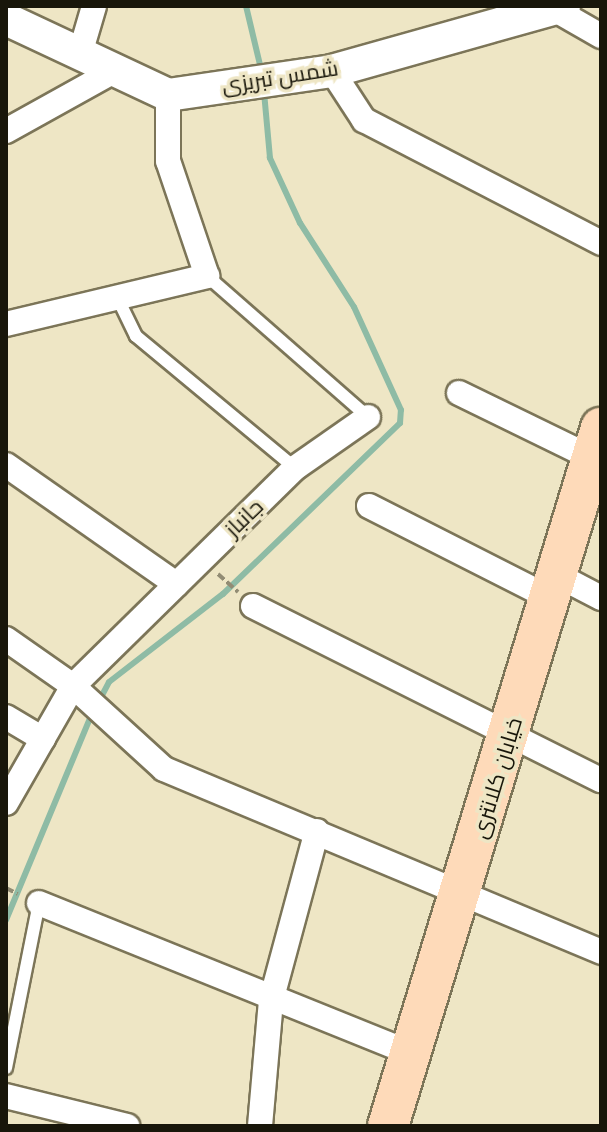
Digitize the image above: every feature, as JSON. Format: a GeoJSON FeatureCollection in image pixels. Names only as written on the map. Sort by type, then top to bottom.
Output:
{"type":"FeatureCollection","features":[{"type":"Feature","properties":{"kind":"main road","name":"خیابان کلانتری"},"geometry":{"type":"LineString","coordinates":[[388,1126],[461,898],[598,441]]}},
{"type":"Feature","properties":{"kind":"street"},"geometry":{"type":"LineString","coordinates":[[80,54],[94,6]]}},
{"type":"Feature","properties":{"kind":"street"},"geometry":{"type":"LineString","coordinates":[[559,8],[601,36]]}},
{"type":"Feature","properties":{"kind":"street","name":"شمس تبریزی"},"geometry":{"type":"LineString","coordinates":[[168,95],[332,71],[559,8]]}},
{"type":"Feature","properties":{"kind":"street"},"geometry":{"type":"LineString","coordinates":[[6,324],[207,276],[168,161],[168,95],[112,72],[17,16]]}},
{"type":"Feature","properties":{"kind":"street"},"geometry":{"type":"LineString","coordinates":[[332,71],[364,120],[601,243]]}},
{"type":"Feature","properties":{"kind":"street"},"geometry":{"type":"LineString","coordinates":[[6,131],[112,72]]}},
{"type":"Feature","properties":{"kind":"street"},"geometry":{"type":"LineString","coordinates":[[459,393],[598,441]]}},
{"type":"Feature","properties":{"kind":"street","name":"جانباز"},"geometry":{"type":"LineString","coordinates":[[6,803],[73,686],[295,468],[368,417]]}},
{"type":"Feature","properties":{"kind":"street"},"geometry":{"type":"LineString","coordinates":[[6,465],[176,584]]}},
{"type":"Feature","properties":{"kind":"street"},"geometry":{"type":"LineString","coordinates":[[369,506],[554,587],[601,598]]}},
{"type":"Feature","properties":{"kind":"street"},"geometry":{"type":"LineString","coordinates":[[253,606],[601,780]]}},
{"type":"Feature","properties":{"kind":"street"},"geometry":{"type":"LineString","coordinates":[[6,639],[73,686],[164,769],[317,831],[461,898],[601,952]]}},
{"type":"Feature","properties":{"kind":"street"},"geometry":{"type":"LineString","coordinates":[[6,717],[43,739]]}},
{"type":"Feature","properties":{"kind":"street"},"geometry":{"type":"LineString","coordinates":[[260,1126],[271,1001],[317,831]]}},
{"type":"Feature","properties":{"kind":"street"},"geometry":{"type":"LineString","coordinates":[[39,903],[271,1001],[413,1054]]}},
{"type":"Feature","properties":{"kind":"street"},"geometry":{"type":"LineString","coordinates":[[6,1096],[127,1126]]}},
{"type":"Feature","properties":{"kind":"lane","name":"جانباز"},"geometry":{"type":"LineString","coordinates":[[207,276],[368,417]]}},
{"type":"Feature","properties":{"kind":"lane"},"geometry":{"type":"LineString","coordinates":[[118,299],[136,336],[295,468]]}},
{"type":"Feature","properties":{"kind":"lane"},"geometry":{"type":"LineString","coordinates":[[6,1068],[39,903]]}},
{"type":"Feature","properties":{"kind":"path"},"geometry":{"type":"LineString","coordinates":[[202,558],[253,606]]}},
{"type":"Feature","properties":{"kind":"waterway"},"geometry":{"type":"LineString","coordinates":[[246,6],[262,73]]}},
{"type":"Feature","properties":{"kind":"waterway"},"geometry":{"type":"LineString","coordinates":[[99,701],[109,682],[223,594],[400,423],[401,410],[354,307],[300,223],[270,158],[264,92]]}},
{"type":"Feature","properties":{"kind":"waterway"},"geometry":{"type":"LineString","coordinates":[[6,920],[93,711]]}}]}
